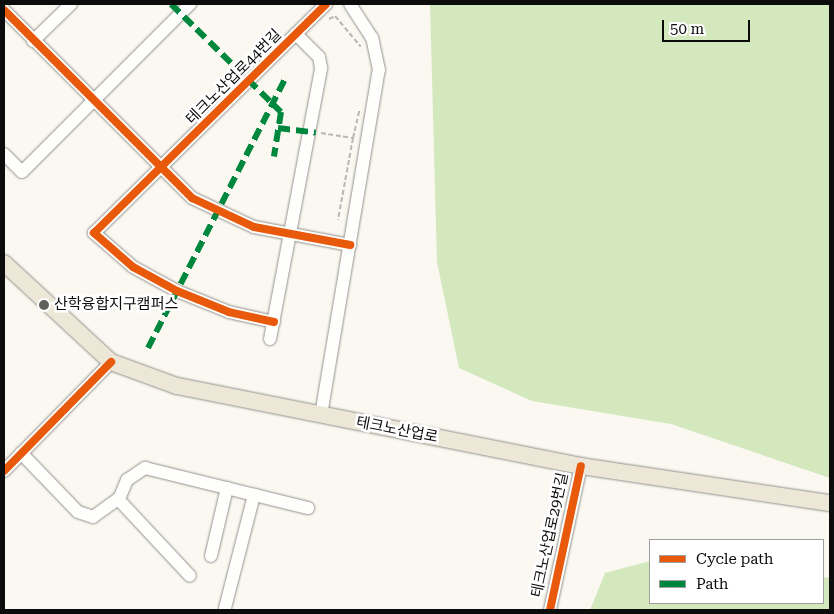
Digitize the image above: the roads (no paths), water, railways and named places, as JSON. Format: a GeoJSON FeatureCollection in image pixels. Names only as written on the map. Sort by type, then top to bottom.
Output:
{"type":"FeatureCollection","features":[{"type":"Feature","properties":{"kind":"main road","name":"테크노산업로"},"geometry":{"type":"LineString","coordinates":[[4,263],[111,362],[177,386],[581,466],[830,503]]}},
{"type":"Feature","properties":{"kind":"street"},"geometry":{"type":"LineString","coordinates":[[33,41],[71,4]]}},
{"type":"Feature","properties":{"kind":"street"},"geometry":{"type":"LineString","coordinates":[[4,154],[22,172],[190,4]]}},
{"type":"Feature","properties":{"kind":"street","name":"테크노산업로44번길"},"geometry":{"type":"LineString","coordinates":[[274,322],[229,312],[177,291],[133,267],[94,233],[161,170],[326,4]]}},
{"type":"Feature","properties":{"kind":"street"},"geometry":{"type":"LineString","coordinates":[[321,415],[378,70],[372,38],[350,4]]}},
{"type":"Feature","properties":{"kind":"street"},"geometry":{"type":"LineString","coordinates":[[4,10],[161,170],[192,198],[254,227],[288,235],[350,245]]}},
{"type":"Feature","properties":{"kind":"street"},"geometry":{"type":"LineString","coordinates":[[270,339],[288,235],[321,68],[319,57],[296,34]]}},
{"type":"Feature","properties":{"kind":"street"},"geometry":{"type":"LineString","coordinates":[[4,471],[111,362]]}},
{"type":"Feature","properties":{"kind":"street"},"geometry":{"type":"LineString","coordinates":[[20,453],[78,512],[93,517],[119,499],[127,480],[145,468],[308,508]]}},
{"type":"Feature","properties":{"kind":"street","name":"테크노산업로29번길"},"geometry":{"type":"LineString","coordinates":[[550,610],[581,466]]}},
{"type":"Feature","properties":{"kind":"street"},"geometry":{"type":"LineString","coordinates":[[211,556],[227,488]]}},
{"type":"Feature","properties":{"kind":"street"},"geometry":{"type":"LineString","coordinates":[[224,608],[254,495]]}},
{"type":"Feature","properties":{"kind":"street"},"geometry":{"type":"LineString","coordinates":[[119,499],[190,576]]}},
{"type":"Feature","properties":{"kind":"place","name":"산학융합지구캠퍼스"},"geometry":{"type":"Point","coordinates":[44,305]}}]}
